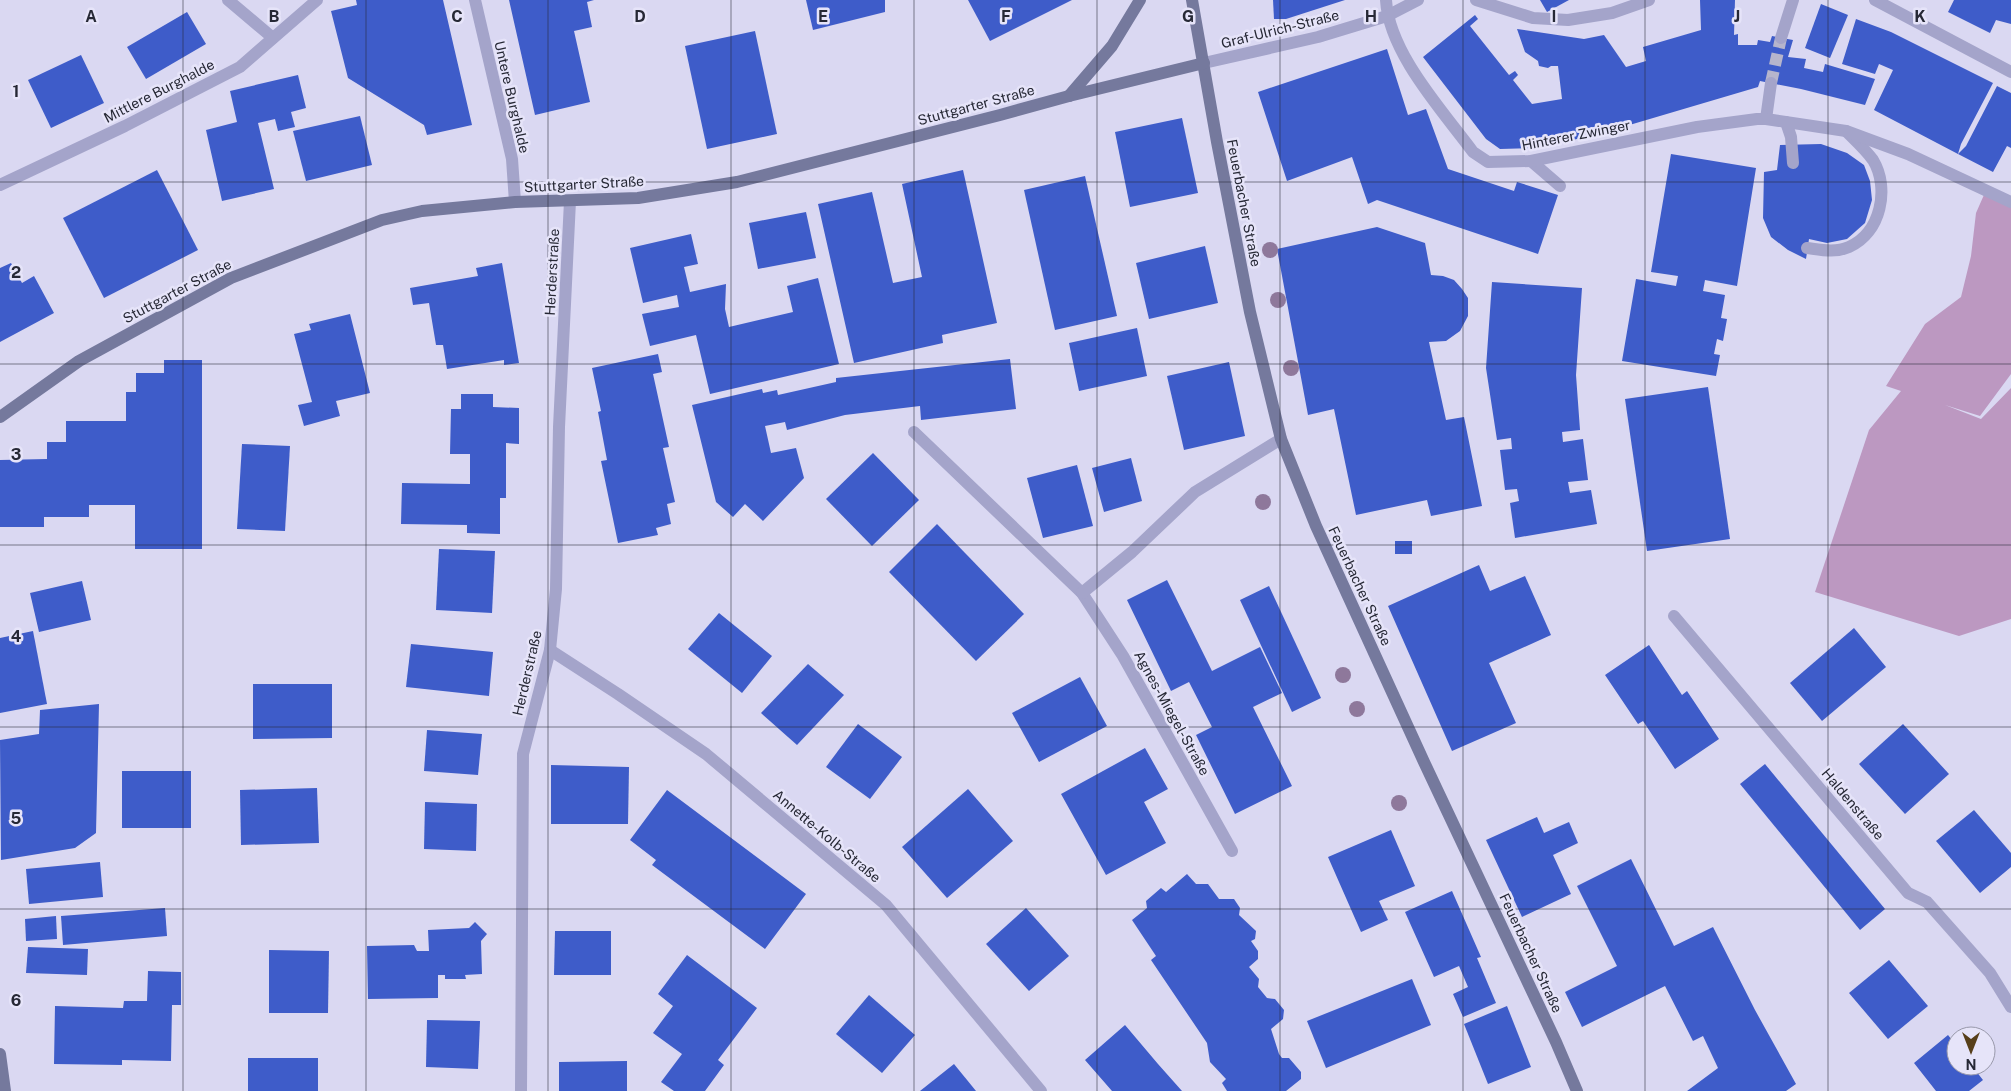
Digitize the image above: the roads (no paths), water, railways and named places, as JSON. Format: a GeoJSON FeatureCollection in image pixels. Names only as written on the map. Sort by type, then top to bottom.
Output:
{"type":"FeatureCollection","features":[{"type":"Feature","properties":{"kind":"main road"},"geometry":{"type":"LineString","coordinates":[[1070,96],[1112,46],[1140,0]]}},
{"type":"Feature","properties":{"kind":"main road","name":"Feuerbacher Straße"},"geometry":{"type":"LineString","coordinates":[[1192,0],[1250,312],[1281,439],[1316,526],[1577,1091]]}},
{"type":"Feature","properties":{"kind":"main road","name":"Stuttgarter Straße"},"geometry":{"type":"LineString","coordinates":[[0,417],[79,361],[231,278],[382,220],[422,210],[515,202],[638,198],[737,182],[1204,63]]}},
{"type":"Feature","properties":{"kind":"main road"},"geometry":{"type":"LineString","coordinates":[[0,1054],[5,1091]]}},
{"type":"Feature","properties":{"kind":"street"},"geometry":{"type":"LineString","coordinates":[[228,0],[274,38]]}},
{"type":"Feature","properties":{"kind":"street","name":"Mittlere Burghalde"},"geometry":{"type":"LineString","coordinates":[[0,185],[125,126],[240,67],[317,0]]}},
{"type":"Feature","properties":{"kind":"street","name":"Untere Burghalde"},"geometry":{"type":"LineString","coordinates":[[474,0],[512,158],[515,202]]}},
{"type":"Feature","properties":{"kind":"street","name":"Hinterer Zwinger"},"geometry":{"type":"LineString","coordinates":[[1386,0],[1387,16],[1406,60],[1473,152],[1488,162],[1531,161],[1697,127],[1762,119],[1846,131],[1908,154],[2011,202]]}},
{"type":"Feature","properties":{"kind":"street","name":"Graf-Ulrich-Straße"},"geometry":{"type":"LineString","coordinates":[[1204,63],[1288,45],[1387,16],[1418,0]]}},
{"type":"Feature","properties":{"kind":"street"},"geometry":{"type":"LineString","coordinates":[[1476,0],[1533,18],[1568,20],[1612,14],[1649,0]]}},
{"type":"Feature","properties":{"kind":"street"},"geometry":{"type":"LineString","coordinates":[[1781,38],[1793,0]]}},
{"type":"Feature","properties":{"kind":"street"},"geometry":{"type":"LineString","coordinates":[[1875,0],[2011,72]]}},
{"type":"Feature","properties":{"kind":"street"},"geometry":{"type":"LineString","coordinates":[[1762,119],[1771,83]]}},
{"type":"Feature","properties":{"kind":"street"},"geometry":{"type":"LineString","coordinates":[[1792,123],[1792,163]]}},
{"type":"Feature","properties":{"kind":"street"},"geometry":{"type":"LineString","coordinates":[[1808,248],[1826,251],[1850,246],[1869,233],[1880,210],[1882,186],[1873,161],[1846,131]]}},
{"type":"Feature","properties":{"kind":"street"},"geometry":{"type":"LineString","coordinates":[[1531,161],[1560,186]]}},
{"type":"Feature","properties":{"kind":"street","name":"Herderstraße"},"geometry":{"type":"LineString","coordinates":[[521,1091],[523,754],[550,650],[556,588],[559,427],[570,201]]}},
{"type":"Feature","properties":{"kind":"street","name":"Agnes-Miegel-Straße"},"geometry":{"type":"LineString","coordinates":[[914,432],[1082,593],[1123,656],[1232,851]]}},
{"type":"Feature","properties":{"kind":"street"},"geometry":{"type":"LineString","coordinates":[[1082,593],[1132,552],[1196,492],[1281,439]]}},
{"type":"Feature","properties":{"kind":"street","name":"Haldenstraße"},"geometry":{"type":"LineString","coordinates":[[1674,616],[1908,892],[1926,902],[1990,973],[2011,1007]]}},
{"type":"Feature","properties":{"kind":"street","name":"Annette-Kolb-Straße"},"geometry":{"type":"LineString","coordinates":[[550,650],[706,754],[886,905],[1041,1091]]}},
{"type":"Feature","properties":{"kind":"tunnel"},"geometry":{"type":"LineString","coordinates":[[1771,83],[1781,38]]}}]}
